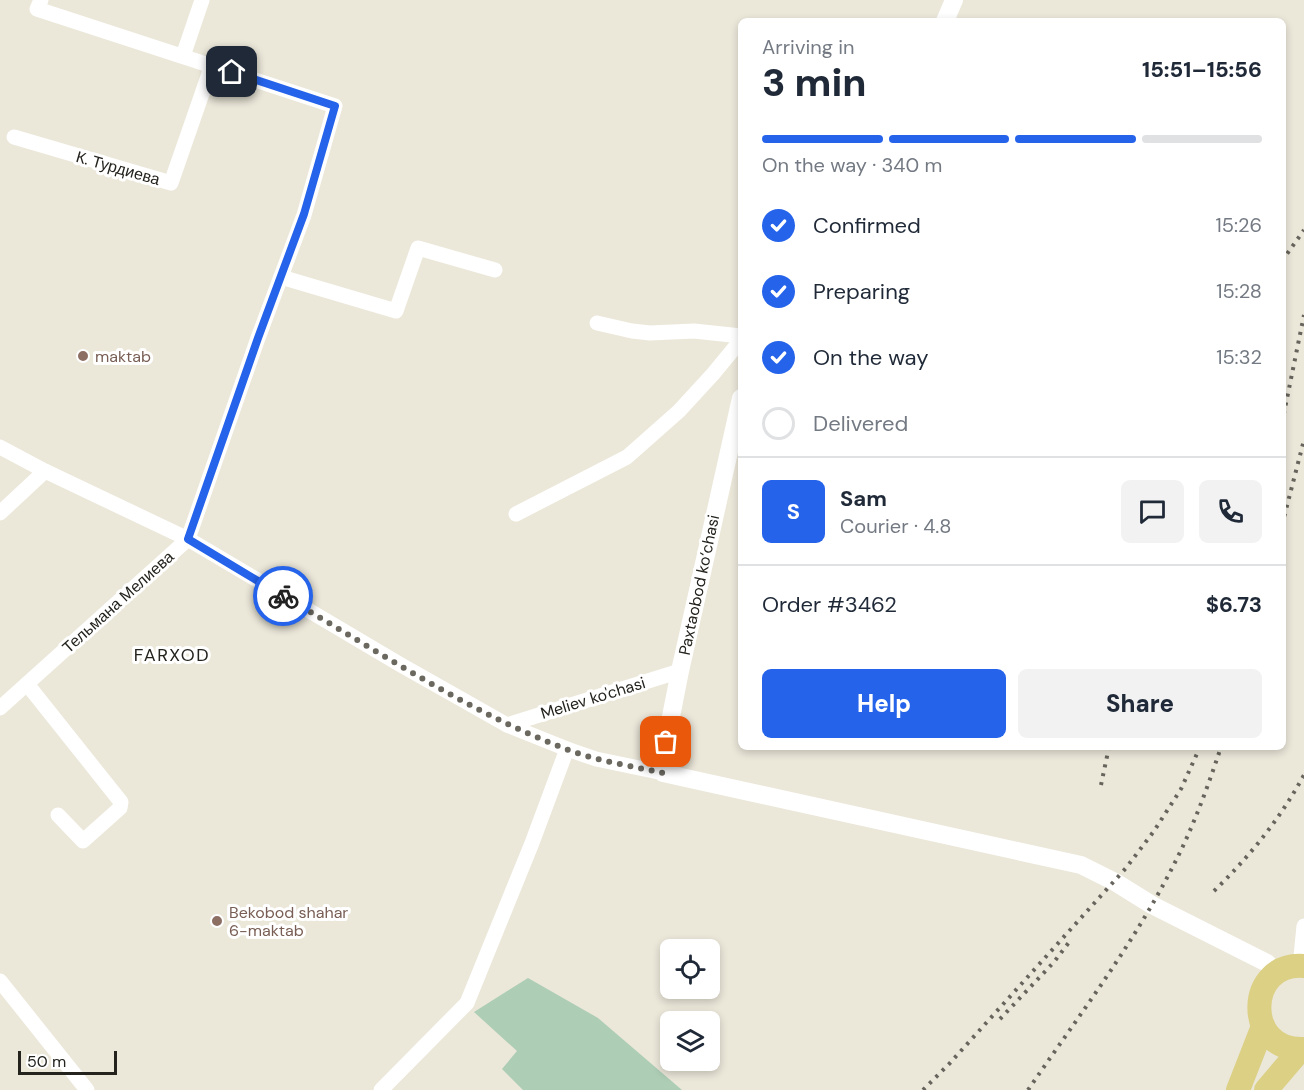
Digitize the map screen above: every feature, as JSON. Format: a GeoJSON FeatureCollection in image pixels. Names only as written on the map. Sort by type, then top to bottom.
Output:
{"type":"FeatureCollection","features":[{"type":"Feature","properties":{"kind":"main road"},"geometry":{"type":"LineString","coordinates":[[1294,968],[1269,980],[1259,999],[1259,1010],[1263,1026],[1269,1036],[1289,1048],[1303,1049]]}},
{"type":"Feature","properties":{"kind":"main road"},"geometry":{"type":"LineString","coordinates":[[1238,1090],[1263,1026]]}},
{"type":"Feature","properties":{"kind":"main road"},"geometry":{"type":"LineString","coordinates":[[1266,1090],[1303,1049]]}},
{"type":"Feature","properties":{"kind":"street"},"geometry":{"type":"LineString","coordinates":[[40,0],[37,9],[335,106],[304,214],[188,539]]}},
{"type":"Feature","properties":{"kind":"street"},"geometry":{"type":"LineString","coordinates":[[183,56],[202,0]]}},
{"type":"Feature","properties":{"kind":"street","name":"К. Турдиева"},"geometry":{"type":"LineString","coordinates":[[14,137],[171,183],[212,65]]}},
{"type":"Feature","properties":{"kind":"street"},"geometry":{"type":"LineString","coordinates":[[281,277],[396,311],[418,248],[495,270]]}},
{"type":"Feature","properties":{"kind":"street"},"geometry":{"type":"LineString","coordinates":[[597,323],[632,332],[694,331],[738,338]]}},
{"type":"Feature","properties":{"kind":"street"},"geometry":{"type":"LineString","coordinates":[[516,514],[627,457],[679,411],[713,374],[738,342]]}},
{"type":"Feature","properties":{"kind":"street","name":"Paxtaobod ko‘chasi"},"geometry":{"type":"LineString","coordinates":[[663,773],[666,742],[680,671],[738,411]]}},
{"type":"Feature","properties":{"kind":"street","name":"Тельмана Мелиева"},"geometry":{"type":"LineString","coordinates":[[0,447],[188,539],[0,708]]}},
{"type":"Feature","properties":{"kind":"street"},"geometry":{"type":"LineString","coordinates":[[0,513],[45,471]]}},
{"type":"Feature","properties":{"kind":"street","name":"Meliev ko'chasi"},"geometry":{"type":"LineString","coordinates":[[188,539],[400,665],[507,725],[596,759],[663,773]]}},
{"type":"Feature","properties":{"kind":"street","name":"Meliev ko'chasi"},"geometry":{"type":"LineString","coordinates":[[507,725],[680,671]]}},
{"type":"Feature","properties":{"kind":"street"},"geometry":{"type":"LineString","coordinates":[[27,684],[121,802],[120,808],[83,841],[58,815]]}},
{"type":"Feature","properties":{"kind":"street"},"geometry":{"type":"LineString","coordinates":[[381,1090],[467,1003],[532,843],[567,749]]}},
{"type":"Feature","properties":{"kind":"street"},"geometry":{"type":"LineString","coordinates":[[663,773],[1081,865],[1267,963],[1294,968],[1304,926]]}},
{"type":"Feature","properties":{"kind":"street"},"geometry":{"type":"LineString","coordinates":[[0,981],[87,1090]]}},
{"type":"Feature","properties":{"kind":"green space"},"geometry":{"type":"Polygon","coordinates":[[[528,978],[598,1018],[682,1090],[523,1090],[502,1069],[517,1051],[474,1012],[528,978]]]}},
{"type":"Feature","properties":{"kind":"railway"},"geometry":{"type":"LineString","coordinates":[[1286,255],[1304,230]]}},
{"type":"Feature","properties":{"kind":"railway"},"geometry":{"type":"LineString","coordinates":[[1286,403],[1304,315]]}},
{"type":"Feature","properties":{"kind":"railway"},"geometry":{"type":"LineString","coordinates":[[1286,510],[1304,440]]}},
{"type":"Feature","properties":{"kind":"railway"},"geometry":{"type":"LineString","coordinates":[[1101,785],[1108,750]]}},
{"type":"Feature","properties":{"kind":"railway"},"geometry":{"type":"LineString","coordinates":[[923,1090],[1126,868],[1154,831],[1181,789],[1199,750]]}},
{"type":"Feature","properties":{"kind":"railway"},"geometry":{"type":"LineString","coordinates":[[1028,1090],[1149,910],[1188,834],[1220,750]]}},
{"type":"Feature","properties":{"kind":"railway"},"geometry":{"type":"LineString","coordinates":[[1214,891],[1264,836],[1304,775]]}},
{"type":"Feature","properties":{"kind":"railway"},"geometry":{"type":"LineString","coordinates":[[1000,1019],[1054,962],[1070,941]]}},
{"type":"Feature","properties":{"kind":"way so far"},"geometry":{"type":"LineString","coordinates":[[283,596],[507,725],[567,749],[596,759],[663,773],[666,742]]}},
{"type":"Feature","properties":{"kind":"place","name":"maktab"},"geometry":{"type":"Point","coordinates":[83,356]}},
{"type":"Feature","properties":{"kind":"place","name":"Bekobod shahar 6-maktab"},"geometry":{"type":"Point","coordinates":[217,921]}},
{"type":"Feature","properties":{"kind":"district","name":"FARXOD"},"geometry":{"type":"Point","coordinates":[172,655]}},
{"type":"Feature","properties":{"kind":"route"},"geometry":{"type":"LineString","coordinates":[[232,72],[335,106],[304,214],[188,539],[283,596]]}}]}
